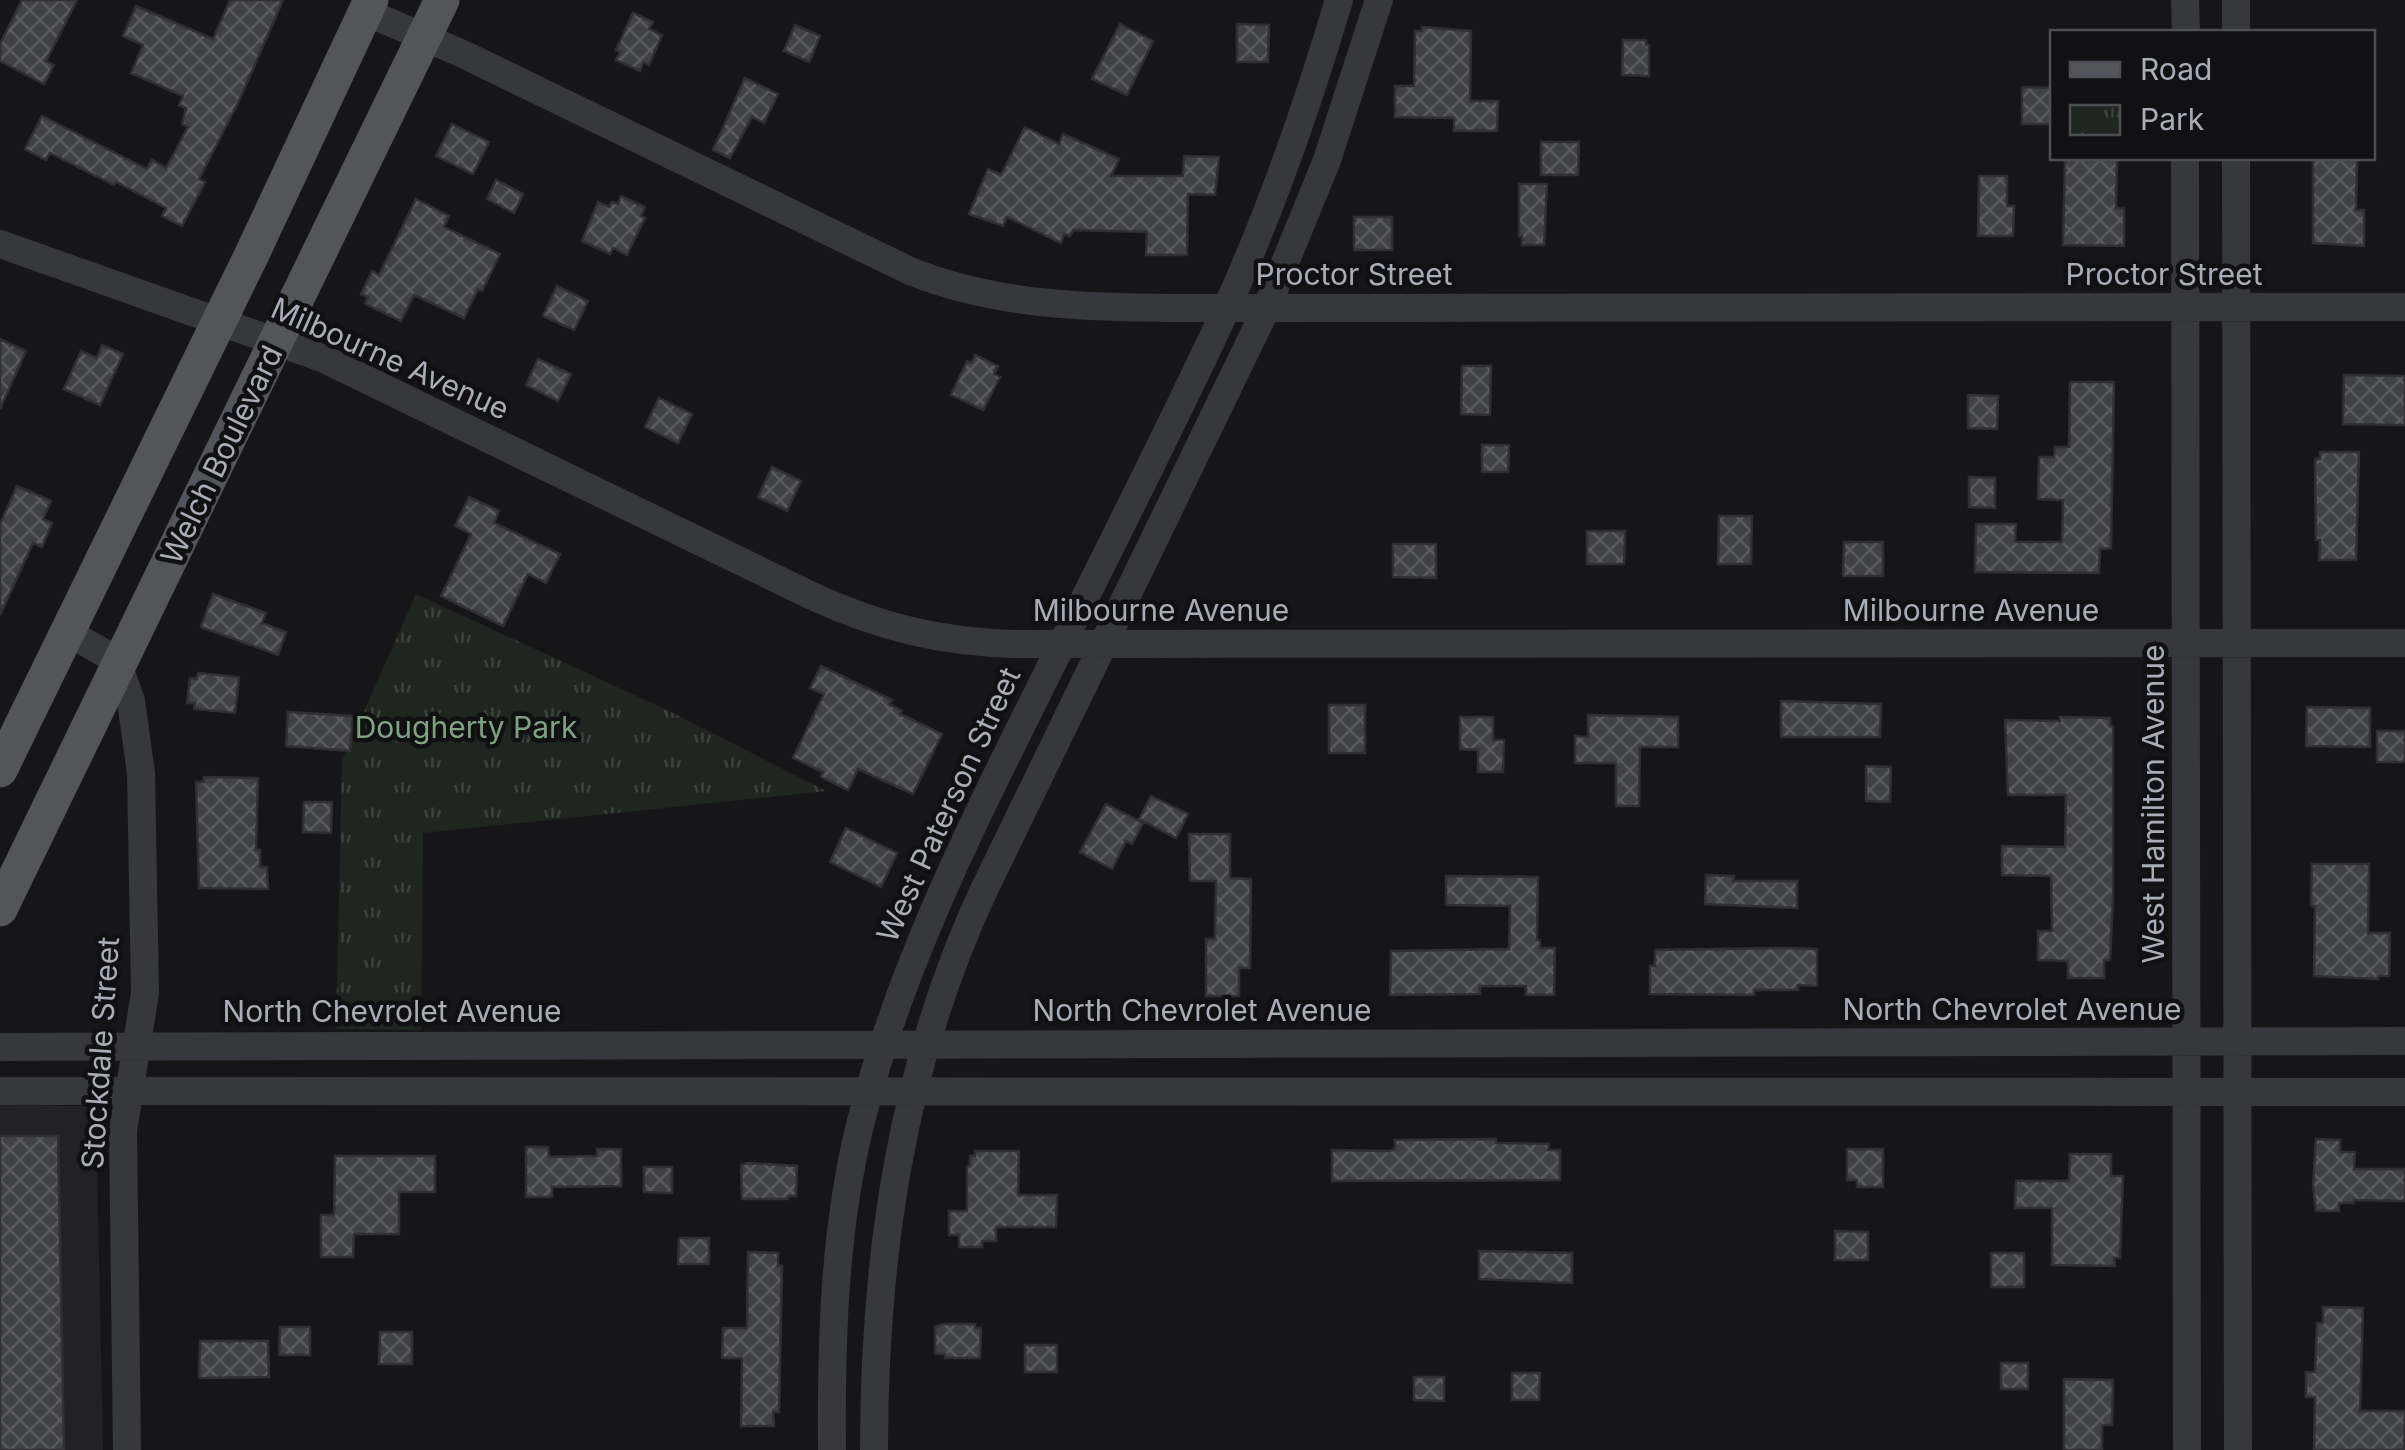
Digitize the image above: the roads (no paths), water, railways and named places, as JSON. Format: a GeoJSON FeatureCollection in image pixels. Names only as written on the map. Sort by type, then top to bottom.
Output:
{"type":"FeatureCollection","features":[{"type":"Feature","properties":{"kind":"main road","name":"Welch Boulevard"},"geometry":{"type":"LineString","coordinates":[[0,909],[442,0]]}},
{"type":"Feature","properties":{"kind":"main road","name":"Welch Boulevard"},"geometry":{"type":"LineString","coordinates":[[0,770],[369,6]]}},
{"type":"Feature","properties":{"kind":"street","name":"West Paterson Street"},"geometry":{"type":"LineString","coordinates":[[832,1450],[832,1338],[838,1259],[850,1177],[883,1043],[930,918],[1226,308],[1299,126],[1340,0]]}},
{"type":"Feature","properties":{"kind":"street"},"geometry":{"type":"LineString","coordinates":[[874,1450],[875,1344],[889,1201],[926,1043],[972,915],[1267,308],[1327,160],[1380,0]]}},
{"type":"Feature","properties":{"kind":"street"},"geometry":{"type":"LineString","coordinates":[[2186,0],[2186,30]]}},
{"type":"Feature","properties":{"kind":"street"},"geometry":{"type":"LineString","coordinates":[[2236,0],[2236,30]]}},
{"type":"Feature","properties":{"kind":"street","name":"Proctor Street"},"geometry":{"type":"LineString","coordinates":[[369,6],[424,38],[929,278],[974,291],[1052,305],[2405,307]]}},
{"type":"Feature","properties":{"kind":"street","name":"West Hamilton Avenue"},"geometry":{"type":"LineString","coordinates":[[2186,160],[2187,1450]]}},
{"type":"Feature","properties":{"kind":"street"},"geometry":{"type":"LineString","coordinates":[[2236,160],[2238,1450]]}},
{"type":"Feature","properties":{"kind":"street","name":"Milbourne Avenue"},"geometry":{"type":"LineString","coordinates":[[0,244],[322,358],[848,612],[887,627],[943,639],[1062,644],[2405,643]]}},
{"type":"Feature","properties":{"kind":"street"},"geometry":{"type":"LineString","coordinates":[[67,632],[119,667]]}},
{"type":"Feature","properties":{"kind":"street","name":"Stockdale Street"},"geometry":{"type":"LineString","coordinates":[[119,667],[131,701],[141,774],[144,992],[124,1131],[127,1450]]}},
{"type":"Feature","properties":{"kind":"street","name":"North Chevrolet Avenue"},"geometry":{"type":"LineString","coordinates":[[0,1047],[2405,1041]]}},
{"type":"Feature","properties":{"kind":"street"},"geometry":{"type":"LineString","coordinates":[[1567,1043],[1567,1092]]}},
{"type":"Feature","properties":{"kind":"street"},"geometry":{"type":"LineString","coordinates":[[0,1092],[2405,1092]]}},
{"type":"Feature","properties":{"kind":"park label","name":"Dougherty Park"},"geometry":{"type":"Point","coordinates":[466,728]}}]}
